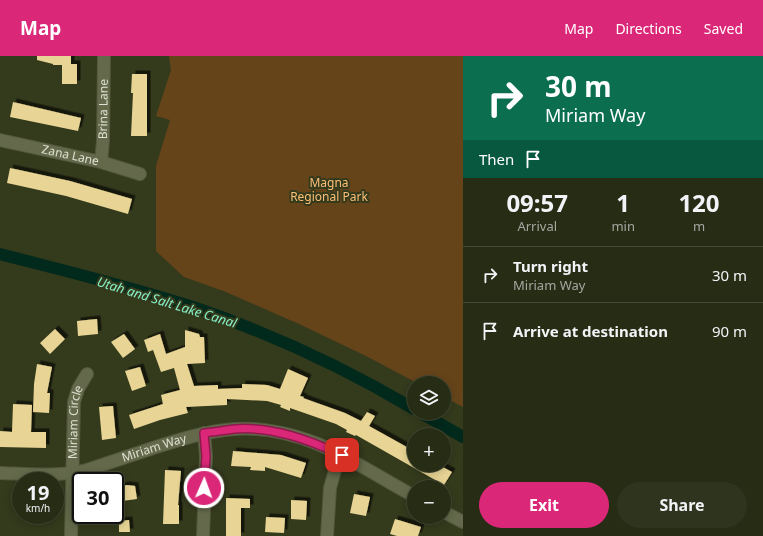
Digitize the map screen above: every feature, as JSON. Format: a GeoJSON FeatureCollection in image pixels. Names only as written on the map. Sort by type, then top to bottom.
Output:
{"type":"FeatureCollection","features":[{"type":"Feature","properties":{"kind":"street","name":"Brina Lane"},"geometry":{"type":"LineString","coordinates":[[100,162],[103,141],[104,56]]}},
{"type":"Feature","properties":{"kind":"street","name":"Zana Lane"},"geometry":{"type":"LineString","coordinates":[[0,140],[100,162],[140,174]]}},
{"type":"Feature","properties":{"kind":"street","name":"Miriam Circle"},"geometry":{"type":"LineString","coordinates":[[72,472],[74,402],[78,389],[87,374]]}},
{"type":"Feature","properties":{"kind":"street","name":"Miriam Way"},"geometry":{"type":"LineString","coordinates":[[77,472],[204,433],[236,429],[265,430],[292,436],[317,444],[342,455],[407,492]]}},
{"type":"Feature","properties":{"kind":"street"},"geometry":{"type":"LineString","coordinates":[[203,536],[206,456],[204,433]]}},
{"type":"Feature","properties":{"kind":"street"},"geometry":{"type":"LineString","coordinates":[[327,536],[330,488],[335,470],[342,455]]}},
{"type":"Feature","properties":{"kind":"street","name":"Miriam Way"},"geometry":{"type":"LineString","coordinates":[[0,473],[72,473]]}},
{"type":"Feature","properties":{"kind":"street","name":"Miriam Circle"},"geometry":{"type":"LineString","coordinates":[[71,536],[72,473]]}},
{"type":"Feature","properties":{"kind":"street"},"geometry":{"type":"LineString","coordinates":[[451,516],[463,522]]}},
{"type":"Feature","properties":{"kind":"green space","name":"Magna Regional Park"},"geometry":{"type":"Polygon","coordinates":[[[169,56],[463,56],[463,407],[451,401],[451,376],[407,376],[407,378],[299,324],[226,292],[184,277],[156,251],[156,166],[170,120],[156,116],[171,70],[169,56]]]}},
{"type":"Feature","properties":{"kind":"building"},"geometry":{"type":"Polygon","coordinates":[[[37,56],[71,56],[71,64],[77,64],[77,84],[62,84],[62,65],[53,65],[37,60],[37,56]]]}},
{"type":"Feature","properties":{"kind":"building"},"geometry":{"type":"Polygon","coordinates":[[[132,74],[147,74],[147,136],[131,136],[133,93],[131,93],[132,74]]]}},
{"type":"Feature","properties":{"kind":"building"},"geometry":{"type":"Polygon","coordinates":[[[13,102],[81,118],[78,131],[10,117],[13,102]]]}},
{"type":"Feature","properties":{"kind":"building"},"geometry":{"type":"Polygon","coordinates":[[[10,168],[70,181],[132,199],[128,214],[66,196],[7,183],[10,168]]]}},
{"type":"Feature","properties":{"kind":"building"},"geometry":{"type":"Polygon","coordinates":[[[97,319],[98,334],[78,336],[77,321],[97,319]]]}},
{"type":"Feature","properties":{"kind":"building"},"geometry":{"type":"Polygon","coordinates":[[[55,329],[65,339],[50,354],[40,343],[55,329]]]}},
{"type":"Feature","properties":{"kind":"building"},"geometry":{"type":"Polygon","coordinates":[[[185,330],[199,334],[200,337],[204,337],[205,363],[187,364],[194,386],[218,385],[218,389],[242,388],[242,384],[267,385],[280,389],[288,369],[308,378],[300,396],[304,397],[303,398],[345,413],[361,421],[367,412],[375,416],[369,426],[407,447],[407,464],[356,435],[355,436],[346,432],[347,430],[336,424],[290,408],[290,411],[280,407],[281,405],[267,401],[227,399],[227,405],[186,407],[188,413],[160,420],[134,429],[129,415],[163,404],[161,395],[180,390],[174,368],[161,372],[153,350],[148,352],[144,340],[160,334],[166,354],[185,347],[185,330]]]}},
{"type":"Feature","properties":{"kind":"building"},"geometry":{"type":"Polygon","coordinates":[[[124,334],[135,349],[123,358],[111,342],[124,334]]]}},
{"type":"Feature","properties":{"kind":"building"},"geometry":{"type":"Polygon","coordinates":[[[37,364],[52,367],[47,393],[50,393],[49,413],[33,412],[34,384],[37,364]]]}},
{"type":"Feature","properties":{"kind":"building"},"geometry":{"type":"Polygon","coordinates":[[[140,367],[146,386],[132,391],[125,371],[140,367]]]}},
{"type":"Feature","properties":{"kind":"building"},"geometry":{"type":"Polygon","coordinates":[[[13,404],[32,405],[31,432],[46,432],[46,448],[0,447],[0,431],[12,432],[13,404]]]}},
{"type":"Feature","properties":{"kind":"building"},"geometry":{"type":"Polygon","coordinates":[[[113,406],[116,438],[102,440],[99,407],[113,406]]]}},
{"type":"Feature","properties":{"kind":"building"},"geometry":{"type":"Polygon","coordinates":[[[233,451],[281,455],[306,463],[301,478],[265,467],[265,471],[250,470],[251,467],[231,466],[233,451]]]}},
{"type":"Feature","properties":{"kind":"building"},"geometry":{"type":"Polygon","coordinates":[[[165,470],[181,471],[178,505],[179,524],[163,524],[165,470]]]}},
{"type":"Feature","properties":{"kind":"building"},"geometry":{"type":"Polygon","coordinates":[[[421,472],[452,472],[447,480],[435,480],[421,472]]]}},
{"type":"Feature","properties":{"kind":"building"},"geometry":{"type":"Polygon","coordinates":[[[124,486],[135,486],[137,499],[124,501],[124,486]]]}},
{"type":"Feature","properties":{"kind":"building"},"geometry":{"type":"Polygon","coordinates":[[[354,494],[370,497],[366,516],[350,513],[354,494]]]}},
{"type":"Feature","properties":{"kind":"building"},"geometry":{"type":"Polygon","coordinates":[[[226,498],[250,499],[250,508],[241,508],[241,536],[226,536],[226,498]]]}},
{"type":"Feature","properties":{"kind":"building"},"geometry":{"type":"Polygon","coordinates":[[[291,500],[307,501],[306,520],[291,519],[291,500]]]}},
{"type":"Feature","properties":{"kind":"building"},"geometry":{"type":"Polygon","coordinates":[[[266,517],[285,518],[284,533],[265,532],[266,517]]]}},
{"type":"Feature","properties":{"kind":"building"},"geometry":{"type":"Polygon","coordinates":[[[395,519],[407,523],[407,524],[421,527],[418,536],[397,536],[390,534],[395,519]]]}},
{"type":"Feature","properties":{"kind":"building"},"geometry":{"type":"Polygon","coordinates":[[[124,520],[129,520],[130,532],[119,532],[119,524],[124,524],[124,520]]]}},
{"type":"Feature","properties":{"kind":"waterway","name":"Utah and Salt Lake Canal"},"geometry":{"type":"LineString","coordinates":[[0,254],[148,293],[224,318],[308,353],[407,405]]}},
{"type":"Feature","properties":{"kind":"waterway","name":"Utah and Salt Lake Canal"},"geometry":{"type":"LineString","coordinates":[[433,420],[463,437]]}},
{"type":"Feature","properties":{"kind":"route"},"geometry":{"type":"LineString","coordinates":[[204,488],[206,456],[204,433],[236,429],[265,430],[292,436],[317,444],[342,455]]}}]}
